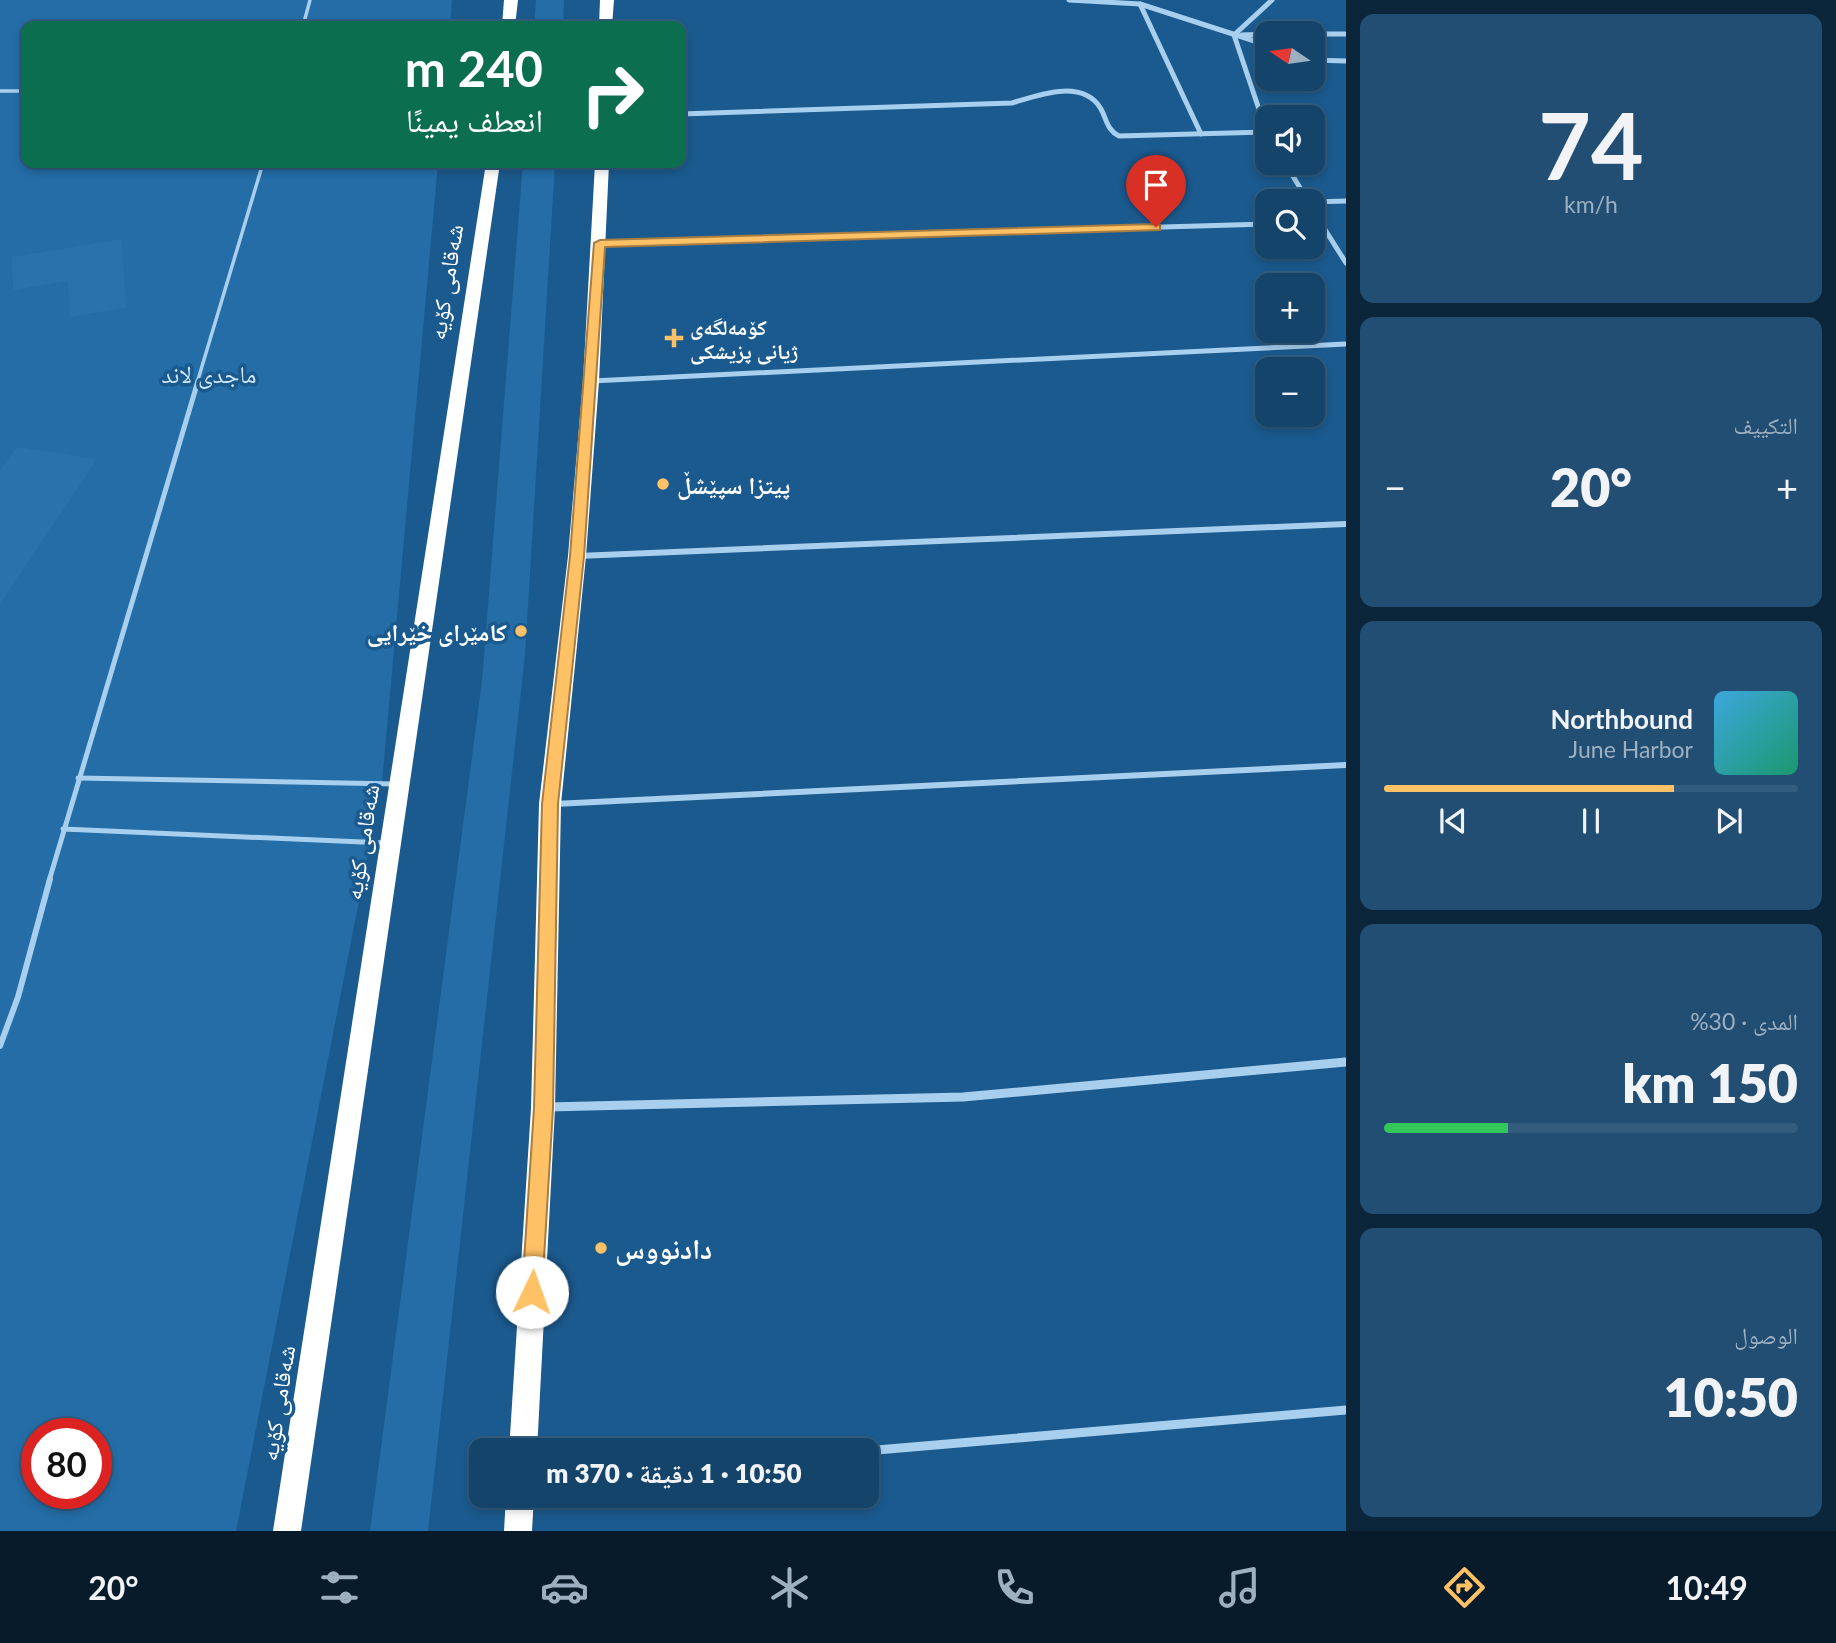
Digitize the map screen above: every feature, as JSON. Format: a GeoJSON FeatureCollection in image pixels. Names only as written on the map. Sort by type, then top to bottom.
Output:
{"type":"FeatureCollection","features":[{"type":"Feature","properties":{"kind":"highway"},"geometry":{"type":"LineString","coordinates":[[509,21],[511,0]]}},
{"type":"Feature","properties":{"kind":"highway"},"geometry":{"type":"LineString","coordinates":[[606,21],[607,0]]}},
{"type":"Feature","properties":{"kind":"highway","name":"شەقامی کۆیە"},"geometry":{"type":"LineString","coordinates":[[288,1531],[492,168]]}},
{"type":"Feature","properties":{"kind":"highway"},"geometry":{"type":"LineString","coordinates":[[524,1438],[543,1108],[550,804],[577,556],[600,243],[602,168]]}},
{"type":"Feature","properties":{"kind":"highway"},"geometry":{"type":"LineString","coordinates":[[518,1531],[519,1508]]}},
{"type":"Feature","properties":{"kind":"street"},"geometry":{"type":"LineString","coordinates":[[1069,0],[1140,4],[1255,41]]}},
{"type":"Feature","properties":{"kind":"street"},"geometry":{"type":"LineString","coordinates":[[1234,34],[1272,0]]}},
{"type":"Feature","properties":{"kind":"street"},"geometry":{"type":"LineString","coordinates":[[1140,4],[1201,134]]}},
{"type":"Feature","properties":{"kind":"street"},"geometry":{"type":"LineString","coordinates":[[1234,34],[1255,34]]}},
{"type":"Feature","properties":{"kind":"street"},"geometry":{"type":"LineString","coordinates":[[1234,34],[1258,105]]}},
{"type":"Feature","properties":{"kind":"street"},"geometry":{"type":"LineString","coordinates":[[1325,34],[1346,34]]}},
{"type":"Feature","properties":{"kind":"street"},"geometry":{"type":"LineString","coordinates":[[1325,60],[1346,61]]}},
{"type":"Feature","properties":{"kind":"street"},"geometry":{"type":"LineString","coordinates":[[686,114],[1012,103],[1042,95],[1075,92],[1088,94],[1098,101],[1109,130],[1119,136],[1255,132]]}},
{"type":"Feature","properties":{"kind":"street"},"geometry":{"type":"LineString","coordinates":[[1325,202],[1346,201]]}},
{"type":"Feature","properties":{"kind":"street"},"geometry":{"type":"LineString","coordinates":[[600,243],[1255,224]]}},
{"type":"Feature","properties":{"kind":"street"},"geometry":{"type":"LineString","coordinates":[[1325,231],[1346,263]]}},
{"type":"Feature","properties":{"kind":"street"},"geometry":{"type":"LineString","coordinates":[[591,381],[824,366],[1124,357],[1346,344]]}},
{"type":"Feature","properties":{"kind":"street"},"geometry":{"type":"LineString","coordinates":[[577,556],[1346,524]]}},
{"type":"Feature","properties":{"kind":"street"},"geometry":{"type":"LineString","coordinates":[[550,804],[1346,765]]}},
{"type":"Feature","properties":{"kind":"street"},"geometry":{"type":"LineString","coordinates":[[543,1108],[963,1097],[1346,1062]]}},
{"type":"Feature","properties":{"kind":"street"},"geometry":{"type":"LineString","coordinates":[[879,1450],[1346,1410]]}},
{"type":"Feature","properties":{"kind":"lane"},"geometry":{"type":"LineString","coordinates":[[304,21],[310,0]]}},
{"type":"Feature","properties":{"kind":"lane"},"geometry":{"type":"LineString","coordinates":[[0,91],[21,91]]}},
{"type":"Feature","properties":{"kind":"lane"},"geometry":{"type":"LineString","coordinates":[[0,1046],[18,997],[63,829],[261,168]]}},
{"type":"Feature","properties":{"kind":"lane"},"geometry":{"type":"LineString","coordinates":[[78,778],[400,784]]}},
{"type":"Feature","properties":{"kind":"lane"},"geometry":{"type":"LineString","coordinates":[[63,829],[390,843]]}},
{"type":"Feature","properties":{"kind":"green space","name":"ماجدی لاند"},"geometry":{"type":"Polygon","coordinates":[[[0,0],[452,0],[450,21],[21,21],[21,168],[438,168],[382,783],[236,1531],[0,1531],[0,0]]]}},
{"type":"Feature","properties":{"kind":"green space"},"geometry":{"type":"Polygon","coordinates":[[[536,0],[564,0],[563,21],[534,21],[536,0]]]}},
{"type":"Feature","properties":{"kind":"green space"},"geometry":{"type":"Polygon","coordinates":[[[523,168],[555,168],[525,655],[428,1531],[370,1531],[482,681],[523,168]]]}},
{"type":"Feature","properties":{"kind":"building"},"geometry":{"type":"Polygon","coordinates":[[[121,239],[127,307],[70,317],[68,281],[13,290],[12,257],[121,239]]]}},
{"type":"Feature","properties":{"kind":"building"},"geometry":{"type":"Polygon","coordinates":[[[17,447],[97,459],[0,604],[0,470],[17,447]]]}},
{"type":"Feature","properties":{"kind":"place","name":"کۆمەلگەی ژیانی پزیشکی"},"geometry":{"type":"Point","coordinates":[674,338]}},
{"type":"Feature","properties":{"kind":"place","name":"پیتزا سپێشڵ"},"geometry":{"type":"Point","coordinates":[663,484]}},
{"type":"Feature","properties":{"kind":"place","name":"كامێرای خێرایی"},"geometry":{"type":"Point","coordinates":[521,631]}},
{"type":"Feature","properties":{"kind":"place","name":"دادنووس"},"geometry":{"type":"Point","coordinates":[601,1248]}},
{"type":"Feature","properties":{"kind":"route"},"geometry":{"type":"LineString","coordinates":[[532,1292],[543,1108],[550,804],[577,556],[600,243],[1156,227]]}}]}
